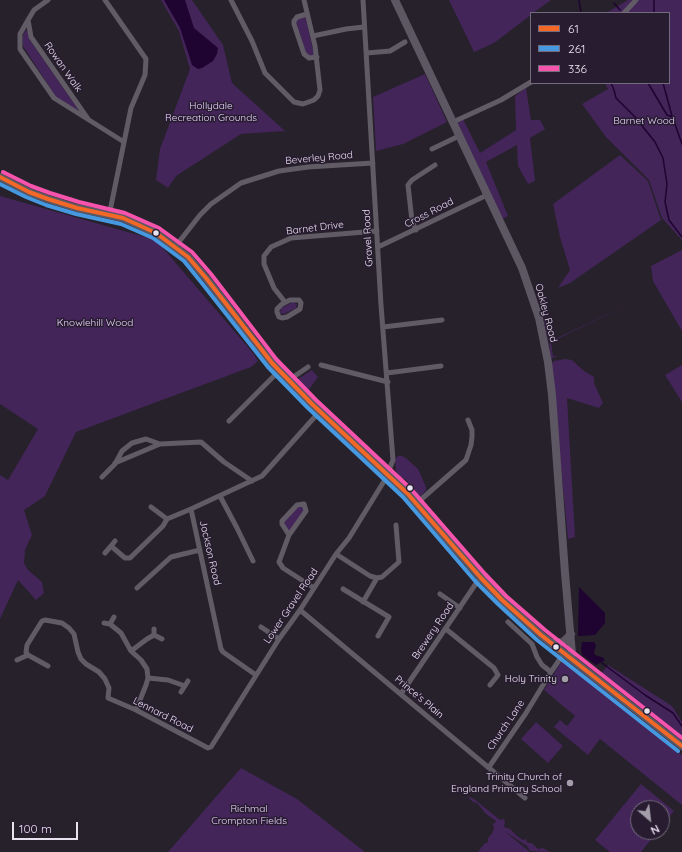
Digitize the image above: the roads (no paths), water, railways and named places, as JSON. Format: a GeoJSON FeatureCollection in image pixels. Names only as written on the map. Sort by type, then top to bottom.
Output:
{"type":"FeatureCollection","features":[{"type":"Feature","properties":{"kind":"main road","name":"Oakley Road"},"geometry":{"type":"LineString","coordinates":[[395,0],[528,282],[539,318],[544,340],[552,395],[571,634],[572,654],[567,656]]}},
{"type":"Feature","properties":{"kind":"main road"},"geometry":{"type":"LineString","coordinates":[[0,177],[29,192],[48,199],[77,208],[123,218],[156,233],[175,248],[199,269],[257,345],[289,380],[320,411],[388,471],[481,578],[524,620],[567,656],[610,688],[682,746]]}},
{"type":"Feature","properties":{"kind":"main road"},"geometry":{"type":"LineString","coordinates":[[552,643],[563,642],[571,634]]}},
{"type":"Feature","properties":{"kind":"street","name":"Rowan Walk"},"geometry":{"type":"LineString","coordinates":[[48,0],[34,10],[28,20],[20,34],[20,49],[54,98],[89,122],[124,142]]}},
{"type":"Feature","properties":{"kind":"street"},"geometry":{"type":"LineString","coordinates":[[105,0],[146,59],[145,75],[131,108],[109,216]]}},
{"type":"Feature","properties":{"kind":"street"},"geometry":{"type":"LineString","coordinates":[[231,0],[252,41],[265,73],[294,102],[303,104],[311,102],[318,96],[320,90],[317,57],[304,0]]}},
{"type":"Feature","properties":{"kind":"street","name":"Gravel Road"},"geometry":{"type":"LineString","coordinates":[[363,0],[383,326],[393,460],[388,471]]}},
{"type":"Feature","properties":{"kind":"street"},"geometry":{"type":"LineString","coordinates":[[625,12],[636,0]]}},
{"type":"Feature","properties":{"kind":"street"},"geometry":{"type":"LineString","coordinates":[[308,14],[297,17],[294,24],[304,54],[309,58],[317,57]]}},
{"type":"Feature","properties":{"kind":"street","name":"Rowan Walk"},"geometry":{"type":"LineString","coordinates":[[28,20],[31,37],[89,122]]}},
{"type":"Feature","properties":{"kind":"street"},"geometry":{"type":"LineString","coordinates":[[313,36],[364,27]]}},
{"type":"Feature","properties":{"kind":"street"},"geometry":{"type":"LineString","coordinates":[[367,53],[390,51],[405,42]]}},
{"type":"Feature","properties":{"kind":"street"},"geometry":{"type":"LineString","coordinates":[[453,122],[501,100],[530,83]]}},
{"type":"Feature","properties":{"kind":"street"},"geometry":{"type":"LineString","coordinates":[[432,149],[459,136]]}},
{"type":"Feature","properties":{"kind":"street","name":"Beverley Road"},"geometry":{"type":"LineString","coordinates":[[175,248],[200,215],[211,204],[240,183],[279,171],[308,167],[373,163]]}},
{"type":"Feature","properties":{"kind":"street"},"geometry":{"type":"LineString","coordinates":[[416,230],[412,221],[408,185],[412,180],[435,165]]}},
{"type":"Feature","properties":{"kind":"street","name":"Cross Road"},"geometry":{"type":"LineString","coordinates":[[378,248],[487,195]]}},
{"type":"Feature","properties":{"kind":"street","name":"Barnet Drive"},"geometry":{"type":"LineString","coordinates":[[285,302],[272,284],[264,264],[264,256],[271,247],[291,238],[377,231]]}},
{"type":"Feature","properties":{"kind":"street"},"geometry":{"type":"LineString","coordinates":[[290,300],[299,300],[301,306],[298,311],[282,318],[277,314],[277,309],[285,302],[290,300]]}},
{"type":"Feature","properties":{"kind":"street"},"geometry":{"type":"LineString","coordinates":[[383,326],[442,320]]}},
{"type":"Feature","properties":{"kind":"street"},"geometry":{"type":"LineString","coordinates":[[321,365],[388,382]]}},
{"type":"Feature","properties":{"kind":"street"},"geometry":{"type":"LineString","coordinates":[[387,373],[441,366]]}},
{"type":"Feature","properties":{"kind":"street"},"geometry":{"type":"LineString","coordinates":[[289,380],[308,367]]}},
{"type":"Feature","properties":{"kind":"street"},"geometry":{"type":"LineString","coordinates":[[229,421],[280,370]]}},
{"type":"Feature","properties":{"kind":"street","name":"Jackson Road"},"geometry":{"type":"LineString","coordinates":[[256,675],[223,652],[221,649],[191,509],[262,476],[320,411]]}},
{"type":"Feature","properties":{"kind":"street"},"geometry":{"type":"LineString","coordinates":[[417,504],[466,460],[472,437],[472,430],[468,420]]}},
{"type":"Feature","properties":{"kind":"street"},"geometry":{"type":"LineString","coordinates":[[102,477],[115,464],[122,451],[132,443],[146,439],[160,444]]}},
{"type":"Feature","properties":{"kind":"street"},"geometry":{"type":"LineString","coordinates":[[115,464],[160,444],[201,442],[224,462],[252,481]]}},
{"type":"Feature","properties":{"kind":"street","name":"Lower Gravel Road"},"geometry":{"type":"LineString","coordinates":[[208,748],[211,747],[279,639],[300,610],[336,554],[349,538],[388,471]]}},
{"type":"Feature","properties":{"kind":"street"},"geometry":{"type":"LineString","coordinates":[[220,496],[253,561]]}},
{"type":"Feature","properties":{"kind":"street"},"geometry":{"type":"LineString","coordinates":[[289,535],[282,524],[282,521],[297,505],[304,504],[306,511],[289,535],[279,562],[283,568],[314,588]]}},
{"type":"Feature","properties":{"kind":"street"},"geometry":{"type":"LineString","coordinates":[[151,507],[168,519]]}},
{"type":"Feature","properties":{"kind":"street"},"geometry":{"type":"LineString","coordinates":[[110,546],[125,558],[130,558],[163,526],[168,519],[191,509]]}},
{"type":"Feature","properties":{"kind":"street"},"geometry":{"type":"LineString","coordinates":[[363,602],[377,578],[382,576],[399,562],[396,525]]}},
{"type":"Feature","properties":{"kind":"street"},"geometry":{"type":"LineString","coordinates":[[105,553],[115,541]]}},
{"type":"Feature","properties":{"kind":"street"},"geometry":{"type":"LineString","coordinates":[[137,588],[171,557],[200,550]]}},
{"type":"Feature","properties":{"kind":"street"},"geometry":{"type":"LineString","coordinates":[[336,554],[370,576],[377,578]]}},
{"type":"Feature","properties":{"kind":"street","name":"Brewery Road"},"geometry":{"type":"LineString","coordinates":[[401,694],[481,578]]}},
{"type":"Feature","properties":{"kind":"street"},"geometry":{"type":"LineString","coordinates":[[343,590],[389,617],[378,636]]}},
{"type":"Feature","properties":{"kind":"street"},"geometry":{"type":"LineString","coordinates":[[440,594],[460,608]]}},
{"type":"Feature","properties":{"kind":"street","name":"Prince's Plain"},"geometry":{"type":"LineString","coordinates":[[300,610],[525,798]]}},
{"type":"Feature","properties":{"kind":"street"},"geometry":{"type":"LineString","coordinates":[[110,624],[114,617]]}},
{"type":"Feature","properties":{"kind":"street","name":"Lennard Road"},"geometry":{"type":"LineString","coordinates":[[28,655],[26,652],[27,645],[42,621],[46,620],[62,623],[74,634],[81,659],[99,672],[105,679],[108,688],[108,698],[136,710],[208,748]]}},
{"type":"Feature","properties":{"kind":"street"},"geometry":{"type":"LineString","coordinates":[[516,629],[524,620]]}},
{"type":"Feature","properties":{"kind":"street"},"geometry":{"type":"LineString","coordinates":[[508,622],[532,644],[537,657],[551,672]]}},
{"type":"Feature","properties":{"kind":"street"},"geometry":{"type":"LineString","coordinates":[[104,623],[110,624],[121,633],[131,650],[146,666],[148,678],[136,710]]}},
{"type":"Feature","properties":{"kind":"street"},"geometry":{"type":"LineString","coordinates":[[261,627],[279,639]]}},
{"type":"Feature","properties":{"kind":"street"},"geometry":{"type":"LineString","coordinates":[[446,629],[494,668],[498,675],[490,685]]}},
{"type":"Feature","properties":{"kind":"street"},"geometry":{"type":"LineString","coordinates":[[154,630],[154,636]]}},
{"type":"Feature","properties":{"kind":"street"},"geometry":{"type":"LineString","coordinates":[[131,650],[147,638],[154,636],[162,639]]}},
{"type":"Feature","properties":{"kind":"street"},"geometry":{"type":"LineString","coordinates":[[17,660],[28,655],[48,666]]}},
{"type":"Feature","properties":{"kind":"street","name":"Church Lane"},"geometry":{"type":"LineString","coordinates":[[489,767],[526,713],[551,672],[567,656]]}},
{"type":"Feature","properties":{"kind":"street"},"geometry":{"type":"LineString","coordinates":[[148,678],[187,683],[181,692]]}},
{"type":"Feature","properties":{"kind":"waterway"},"geometry":{"type":"LineString","coordinates":[[579,0],[581,12]]}},
{"type":"Feature","properties":{"kind":"waterway"},"geometry":{"type":"LineString","coordinates":[[654,0],[654,12]]}},
{"type":"Feature","properties":{"kind":"waterway"},"geometry":{"type":"LineString","coordinates":[[614,3],[620,10]]}},
{"type":"Feature","properties":{"kind":"waterway"},"geometry":{"type":"LineString","coordinates":[[611,84],[616,98],[635,117],[655,142],[663,158],[667,184],[665,202],[669,220],[682,237]]}},
{"type":"Feature","properties":{"kind":"waterway"},"geometry":{"type":"LineString","coordinates":[[649,84],[667,115],[673,117]]}},
{"type":"Feature","properties":{"kind":"waterway"},"geometry":{"type":"LineString","coordinates":[[663,84],[672,116],[682,144]]}},
{"type":"Feature","properties":{"kind":"waterway"},"geometry":{"type":"LineString","coordinates":[[602,663],[645,695],[673,713],[682,726]]}},
{"type":"Feature","properties":{"kind":"place","name":"Holy Trinity"},"geometry":{"type":"Point","coordinates":[565,679]}},
{"type":"Feature","properties":{"kind":"place","name":"Trinity Church of England Primary School"},"geometry":{"type":"Point","coordinates":[570,783]}},
{"type":"Feature","properties":{"kind":"park label","name":"Hollydale Recreation Grounds"},"geometry":{"type":"Point","coordinates":[211,112]}},
{"type":"Feature","properties":{"kind":"park label","name":"Barnet Wood"},"geometry":{"type":"Point","coordinates":[644,121]}},
{"type":"Feature","properties":{"kind":"park label","name":"Knowlehill Wood"},"geometry":{"type":"Point","coordinates":[95,323]}},
{"type":"Feature","properties":{"kind":"park label","name":"Richmal Crompton Fields"},"geometry":{"type":"Point","coordinates":[249,814]}}]}
